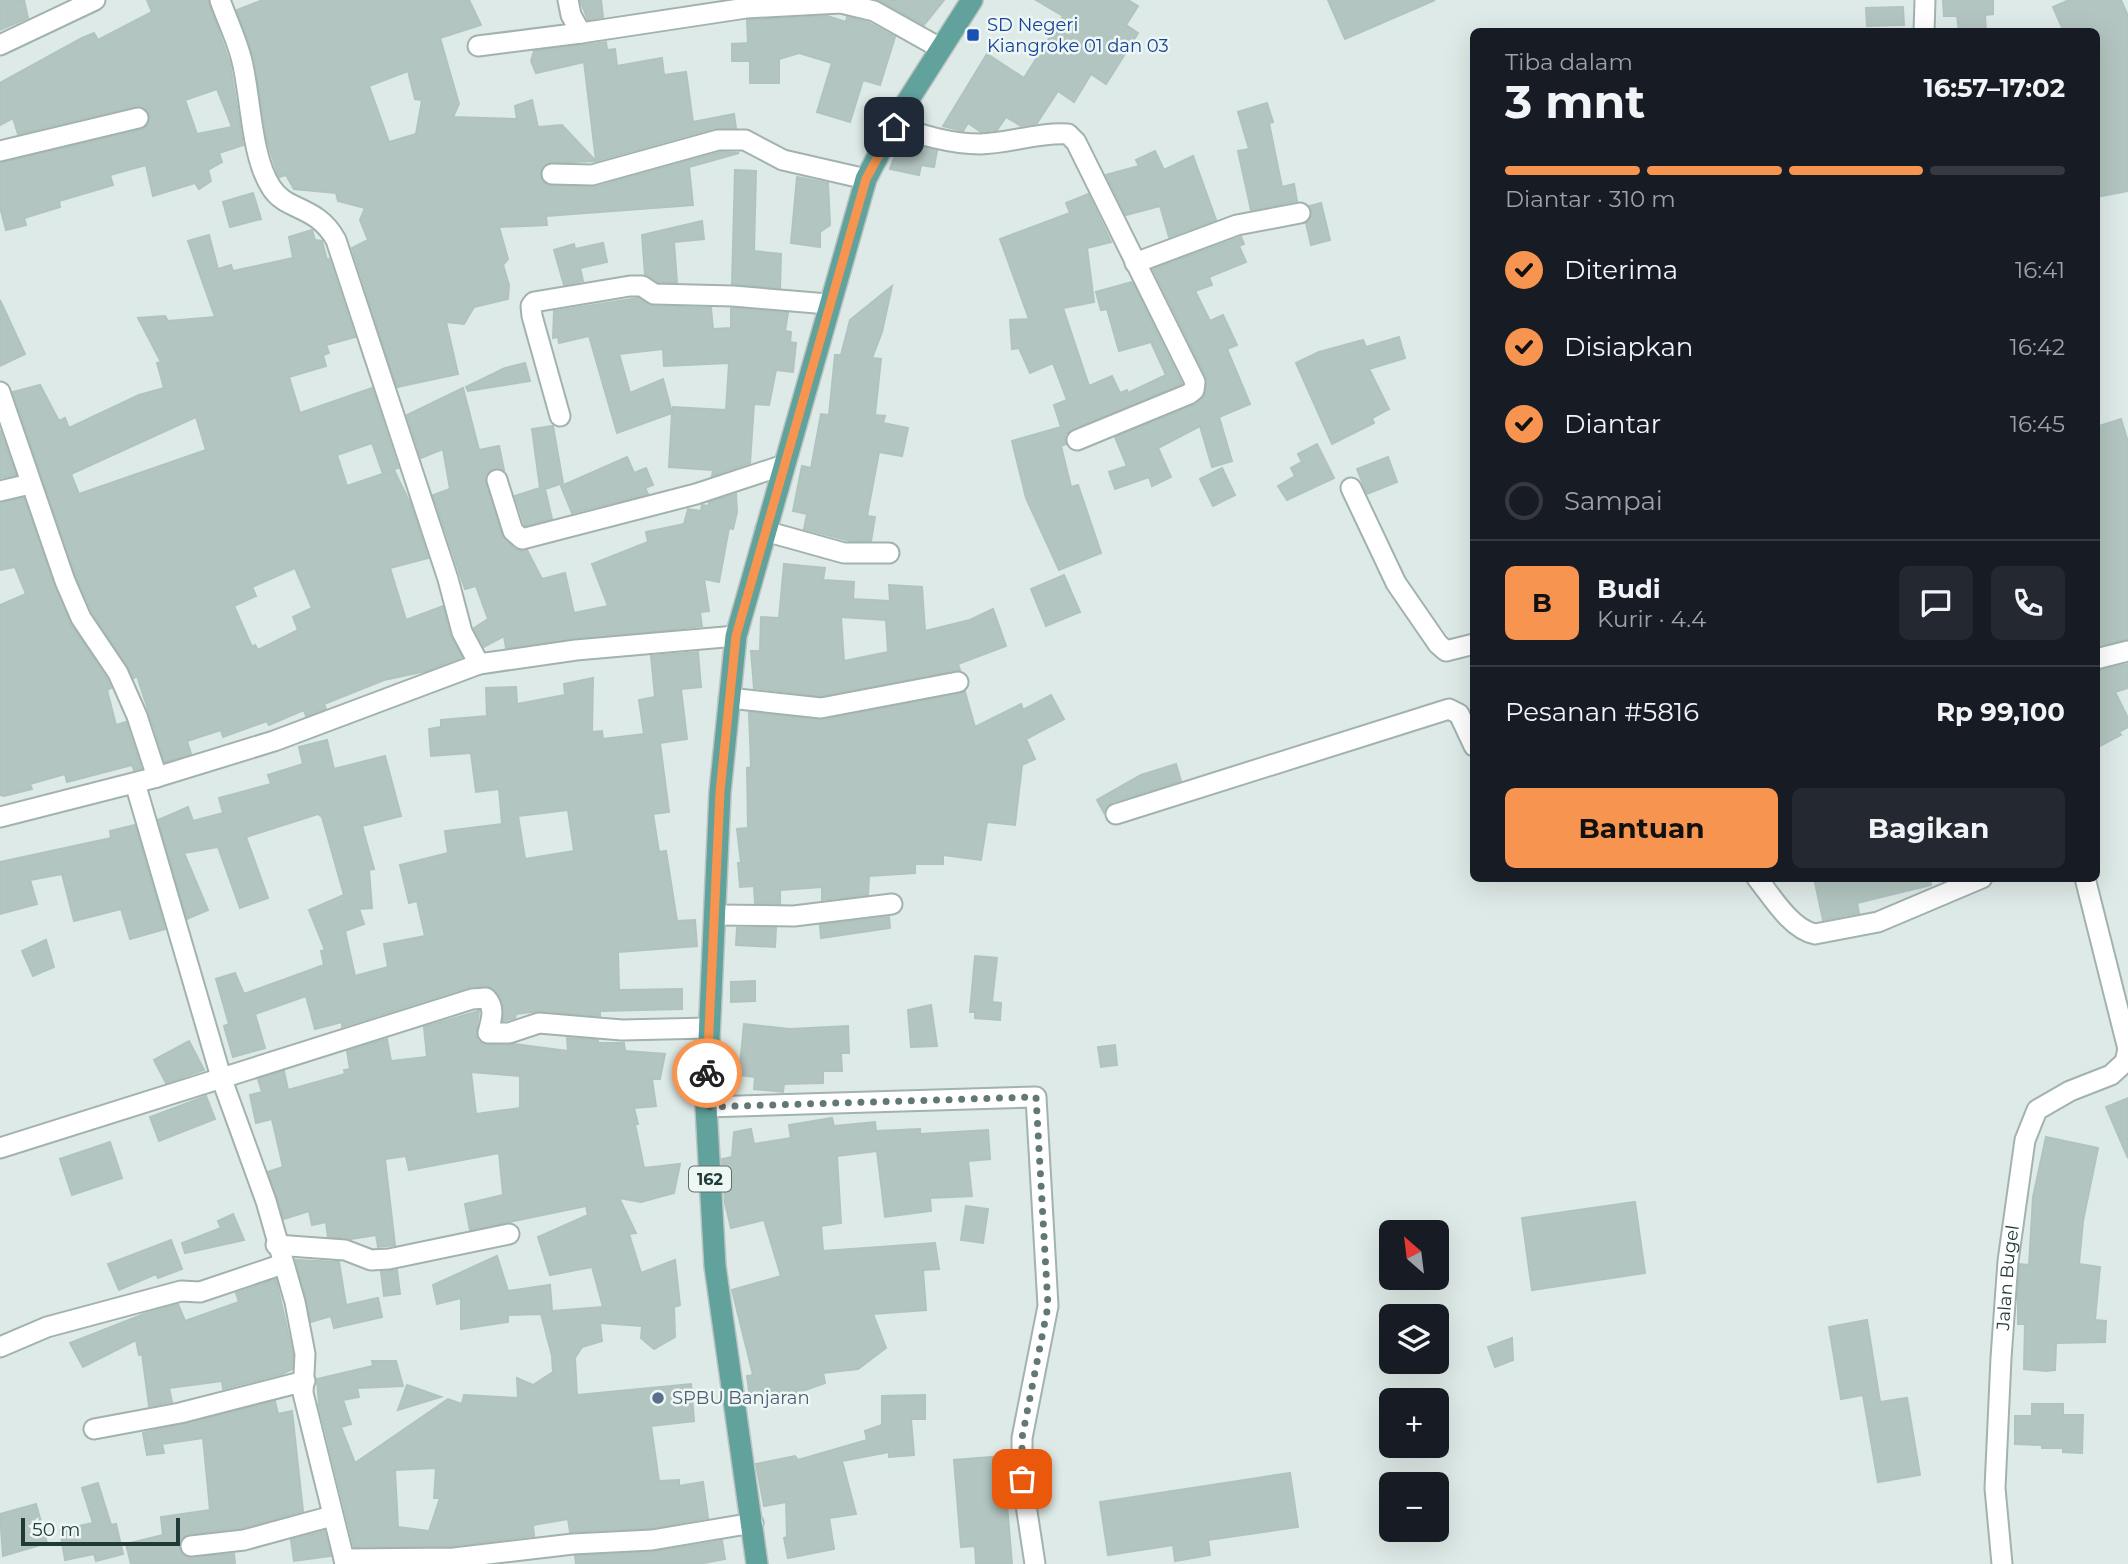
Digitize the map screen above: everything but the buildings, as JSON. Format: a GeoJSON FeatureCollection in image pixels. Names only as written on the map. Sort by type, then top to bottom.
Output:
{"type":"FeatureCollection","features":[{"type":"Feature","properties":{"kind":"main road","name":"162"},"geometry":{"type":"LineString","coordinates":[[757,1564],[715,1266],[706,1107],[720,792],[736,636],[828,304],[866,179],[940,48],[972,0]]}},
{"type":"Feature","properties":{"kind":"street"},"geometry":{"type":"LineString","coordinates":[[0,46],[95,0]]}},
{"type":"Feature","properties":{"kind":"street"},"geometry":{"type":"LineString","coordinates":[[220,0],[242,61],[264,173],[280,198],[316,215],[329,227],[336,240],[448,579],[462,632],[479,664]]}},
{"type":"Feature","properties":{"kind":"street"},"geometry":{"type":"LineString","coordinates":[[568,0],[571,15],[580,33]]}},
{"type":"Feature","properties":{"kind":"street"},"geometry":{"type":"LineString","coordinates":[[1924,28],[1925,0]]}},
{"type":"Feature","properties":{"kind":"street"},"geometry":{"type":"LineString","coordinates":[[478,46],[746,8],[841,3],[874,11],[940,48]]}},
{"type":"Feature","properties":{"kind":"street"},"geometry":{"type":"LineString","coordinates":[[0,150],[138,118]]}},
{"type":"Feature","properties":{"kind":"street"},"geometry":{"type":"LineString","coordinates":[[894,127],[926,136],[980,144],[1055,133],[1069,134],[1079,148],[1195,382],[1194,390],[1077,440]]}},
{"type":"Feature","properties":{"kind":"street"},"geometry":{"type":"LineString","coordinates":[[552,174],[592,175],[718,140],[737,138],[783,160],[866,179]]}},
{"type":"Feature","properties":{"kind":"street"},"geometry":{"type":"LineString","coordinates":[[1135,263],[1237,225],[1300,213]]}},
{"type":"Feature","properties":{"kind":"street"},"geometry":{"type":"LineString","coordinates":[[560,416],[532,316],[531,306],[534,302],[630,285],[642,286],[654,294],[733,296],[828,304]]}},
{"type":"Feature","properties":{"kind":"street"},"geometry":{"type":"LineString","coordinates":[[0,392],[30,484],[81,618],[118,673],[137,716],[157,777]]}},
{"type":"Feature","properties":{"kind":"street"},"geometry":{"type":"LineString","coordinates":[[497,480],[513,531],[522,539],[696,494],[784,466]]}},
{"type":"Feature","properties":{"kind":"street"},"geometry":{"type":"LineString","coordinates":[[0,491],[30,484]]}},
{"type":"Feature","properties":{"kind":"street"},"geometry":{"type":"LineString","coordinates":[[1351,488],[1396,583],[1438,644],[1446,650],[1470,645]]}},
{"type":"Feature","properties":{"kind":"street"},"geometry":{"type":"LineString","coordinates":[[765,531],[844,553],[890,552]]}},
{"type":"Feature","properties":{"kind":"street"},"geometry":{"type":"LineString","coordinates":[[0,817],[157,777],[274,741],[479,664],[576,650],[736,636]]}},
{"type":"Feature","properties":{"kind":"street"},"geometry":{"type":"LineString","coordinates":[[2100,658],[2128,651]]}},
{"type":"Feature","properties":{"kind":"street"},"geometry":{"type":"LineString","coordinates":[[729,698],[821,708],[958,682]]}},
{"type":"Feature","properties":{"kind":"street"},"geometry":{"type":"LineString","coordinates":[[1116,814],[1449,709],[1459,713],[1470,737]]}},
{"type":"Feature","properties":{"kind":"street"},"geometry":{"type":"LineString","coordinates":[[135,783],[221,1077],[266,1201],[283,1264],[305,1354],[303,1393],[344,1562],[454,1558],[573,1544],[652,1540],[753,1523]]}},
{"type":"Feature","properties":{"kind":"street"},"geometry":{"type":"LineString","coordinates":[[1760,882],[1795,922],[1806,932],[1815,934],[1878,922],[1973,882]]}},
{"type":"Feature","properties":{"kind":"street","name":"Jalan Bugel"},"geometry":{"type":"LineString","coordinates":[[2002,1564],[1995,1488],[2001,1371],[2008,1261],[2025,1140],[2037,1110],[2059,1096],[2111,1075],[2125,1062],[2128,1049],[2086,882]]}},
{"type":"Feature","properties":{"kind":"street"},"geometry":{"type":"LineString","coordinates":[[715,915],[794,916],[892,904]]}},
{"type":"Feature","properties":{"kind":"street"},"geometry":{"type":"LineString","coordinates":[[0,1148],[472,999],[485,998],[491,1003],[493,1010],[488,1033],[509,1033],[539,1024],[622,1030],[709,1028]]}},
{"type":"Feature","properties":{"kind":"street"},"geometry":{"type":"LineString","coordinates":[[706,1107],[1036,1097],[1048,1306],[1022,1438],[1022,1479],[1035,1564]]}},
{"type":"Feature","properties":{"kind":"street"},"geometry":{"type":"LineString","coordinates":[[276,1245],[345,1250],[371,1260],[389,1259],[509,1234]]}},
{"type":"Feature","properties":{"kind":"street"},"geometry":{"type":"LineString","coordinates":[[0,1347],[47,1327],[181,1291],[200,1292],[283,1264]]}},
{"type":"Feature","properties":{"kind":"street"},"geometry":{"type":"LineString","coordinates":[[94,1429],[180,1413],[304,1381]]}},
{"type":"Feature","properties":{"kind":"street"},"geometry":{"type":"LineString","coordinates":[[191,1546],[244,1540],[332,1516]]}},
{"type":"Feature","properties":{"kind":"way so far"},"geometry":{"type":"LineString","coordinates":[[707,1073],[706,1107],[1036,1097],[1048,1306],[1022,1438],[1022,1479]]}},
{"type":"Feature","properties":{"kind":"place","name":"SD Negeri Kiangroke 01 dan 03"},"geometry":{"type":"Point","coordinates":[973,35]}},
{"type":"Feature","properties":{"kind":"place","name":"SPBU Banjaran"},"geometry":{"type":"Point","coordinates":[658,1398]}},
{"type":"Feature","properties":{"kind":"route"},"geometry":{"type":"LineString","coordinates":[[707,1073],[720,792],[736,636],[828,304],[866,179],[894,127]]}}]}
